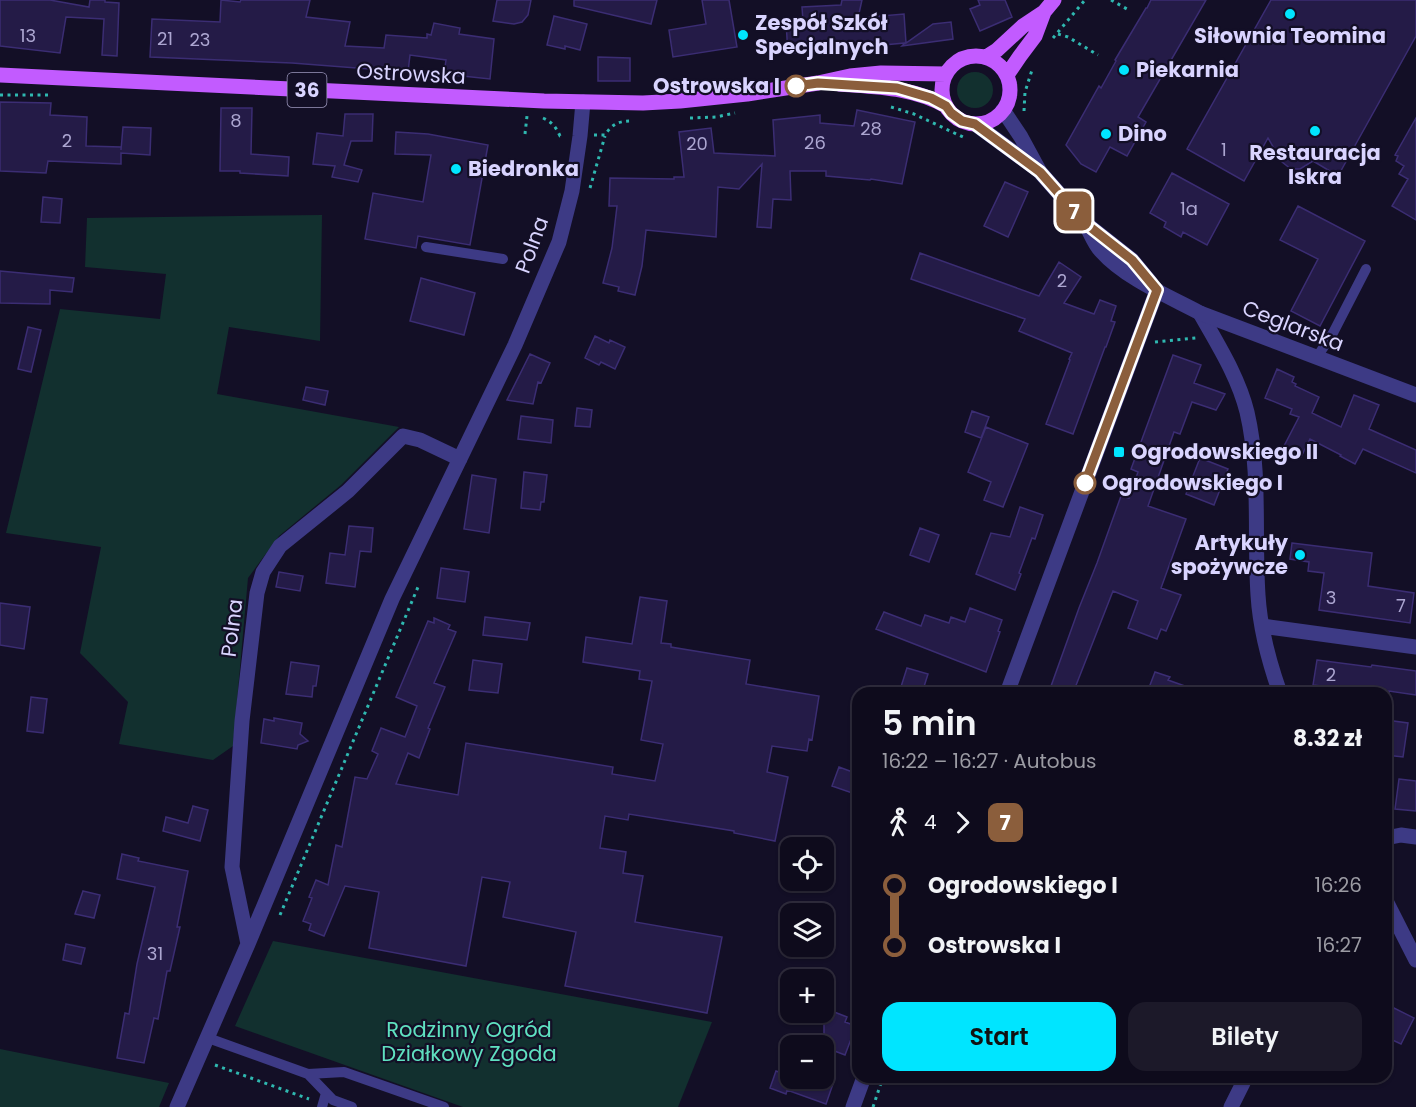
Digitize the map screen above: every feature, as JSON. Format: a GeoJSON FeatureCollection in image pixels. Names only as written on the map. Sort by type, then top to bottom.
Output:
{"type":"FeatureCollection","features":[{"type":"Feature","properties":{"kind":"main road"},"geometry":{"type":"LineString","coordinates":[[986,57],[1023,26],[1044,12],[1054,0]]}},
{"type":"Feature","properties":{"kind":"main road"},"geometry":{"type":"LineString","coordinates":[[1007,75],[1035,36],[1044,12]]}},
{"type":"Feature","properties":{"kind":"main road"},"geometry":{"type":"LineString","coordinates":[[946,106],[943,96],[946,74],[959,60],[978,56],[986,57],[999,64],[1007,75],[1010,96],[997,118],[975,124]]}},
{"type":"Feature","properties":{"kind":"main road","name":"Ostrowska"},"geometry":{"type":"LineString","coordinates":[[0,75],[500,99],[643,103],[747,94],[850,76],[881,73],[946,74]]}},
{"type":"Feature","properties":{"kind":"main road","name":"Ostrowska"},"geometry":{"type":"LineString","coordinates":[[818,83],[897,88],[931,98],[946,106]]}},
{"type":"Feature","properties":{"kind":"main road","name":"36"},"geometry":{"type":"LineString","coordinates":[[946,106],[962,121],[975,124]]}},
{"type":"Feature","properties":{"kind":"street","name":"Polna"},"geometry":{"type":"LineString","coordinates":[[177,1107],[248,944],[392,599],[515,345],[559,242],[572,191],[583,102]]}},
{"type":"Feature","properties":{"kind":"street","name":"Ceglarska"},"geometry":{"type":"LineString","coordinates":[[1003,111],[1021,137],[1040,172]]}},
{"type":"Feature","properties":{"kind":"street","name":"Ceglarska"},"geometry":{"type":"LineString","coordinates":[[975,124],[1040,172],[1085,223],[1132,260],[1157,290],[1200,313],[1416,395]]}},
{"type":"Feature","properties":{"kind":"street"},"geometry":{"type":"LineString","coordinates":[[1009,687],[1157,290]]}},
{"type":"Feature","properties":{"kind":"street"},"geometry":{"type":"LineString","coordinates":[[1200,313],[1235,376],[1247,412],[1255,471],[1258,596],[1262,626],[1278,687]]}},
{"type":"Feature","properties":{"kind":"street","name":"Polna"},"geometry":{"type":"LineString","coordinates":[[248,944],[232,867],[242,721],[257,592],[263,572],[280,546],[348,491],[403,436],[420,440],[460,459]]}},
{"type":"Feature","properties":{"kind":"street"},"geometry":{"type":"LineString","coordinates":[[1262,626],[1416,646]]}},
{"type":"Feature","properties":{"kind":"street"},"geometry":{"type":"LineString","coordinates":[[1392,837],[1401,835],[1416,837]]}},
{"type":"Feature","properties":{"kind":"street"},"geometry":{"type":"LineString","coordinates":[[1392,913],[1416,960]]}},
{"type":"Feature","properties":{"kind":"street"},"geometry":{"type":"LineString","coordinates":[[853,1107],[862,1083]]}},
{"type":"Feature","properties":{"kind":"street"},"geometry":{"type":"LineString","coordinates":[[1231,1107],[1243,1083]]}},
{"type":"Feature","properties":{"kind":"lane"},"geometry":{"type":"LineString","coordinates":[[426,248],[503,259]]}},
{"type":"Feature","properties":{"kind":"lane"},"geometry":{"type":"LineString","coordinates":[[1317,357],[1333,333],[1366,269]]}},
{"type":"Feature","properties":{"kind":"lane"},"geometry":{"type":"LineString","coordinates":[[208,1038],[308,1074],[344,1072],[444,1107]]}},
{"type":"Feature","properties":{"kind":"lane"},"geometry":{"type":"LineString","coordinates":[[308,1074],[333,1100],[352,1107]]}},
{"type":"Feature","properties":{"kind":"lane"},"geometry":{"type":"LineString","coordinates":[[322,1107],[326,1093]]}},
{"type":"Feature","properties":{"kind":"path"},"geometry":{"type":"LineString","coordinates":[[1050,40],[1085,0]]}},
{"type":"Feature","properties":{"kind":"path"},"geometry":{"type":"LineString","coordinates":[[1111,0],[1127,9]]}},
{"type":"Feature","properties":{"kind":"path"},"geometry":{"type":"LineString","coordinates":[[1057,33],[1098,55]]}},
{"type":"Feature","properties":{"kind":"path"},"geometry":{"type":"LineString","coordinates":[[1023,114],[1025,92],[1034,63]]}},
{"type":"Feature","properties":{"kind":"path"},"geometry":{"type":"LineString","coordinates":[[915,114],[969,141]]}},
{"type":"Feature","properties":{"kind":"path"},"geometry":{"type":"LineString","coordinates":[[525,134],[527,116]]}},
{"type":"Feature","properties":{"kind":"path"},"geometry":{"type":"LineString","coordinates":[[590,190],[605,135]]}},
{"type":"Feature","properties":{"kind":"path"},"geometry":{"type":"LineString","coordinates":[[1152,342],[1205,337]]}},
{"type":"Feature","properties":{"kind":"path"},"geometry":{"type":"LineString","coordinates":[[276,924],[422,578]]}},
{"type":"Feature","properties":{"kind":"path"},"geometry":{"type":"LineString","coordinates":[[224,1044],[215,1065],[311,1100],[309,1107]]}},
{"type":"Feature","properties":{"kind":"path"},"geometry":{"type":"LineString","coordinates":[[873,1107],[882,1083]]}},
{"type":"Feature","properties":{"kind":"green space"},"geometry":{"type":"Polygon","coordinates":[[[975,72],[988,77],[993,90],[988,103],[975,108],[962,103],[957,90],[962,77],[975,72]]]}},
{"type":"Feature","properties":{"kind":"green space"},"geometry":{"type":"Polygon","coordinates":[[[322,215],[320,341],[229,327],[217,394],[399,427],[341,485],[279,536],[248,578],[233,746],[213,760],[119,744],[128,702],[80,653],[101,547],[6,533],[60,309],[160,319],[166,274],[85,267],[87,218],[322,215]]]}},
{"type":"Feature","properties":{"kind":"green space","name":"Rodzinny Ogród Działkowy Zgoda"},"geometry":{"type":"Polygon","coordinates":[[[273,941],[712,1022],[678,1107],[463,1107],[235,1026],[273,941]]]}},
{"type":"Feature","properties":{"kind":"green space"},"geometry":{"type":"Polygon","coordinates":[[[0,1049],[169,1083],[159,1107],[0,1107],[0,1049]]]}},
{"type":"Feature","properties":{"kind":"building"},"geometry":{"type":"Polygon","coordinates":[[[0,0],[50,0],[89,7],[90,0],[119,3],[117,56],[102,55],[104,19],[66,17],[60,53],[0,46],[0,0]]]}},
{"type":"Feature","properties":{"kind":"building"},"geometry":{"type":"Polygon","coordinates":[[[221,0],[240,2],[241,0],[310,0],[306,17],[350,22],[345,46],[384,48],[386,35],[427,38],[427,34],[431,35],[434,23],[460,28],[459,34],[494,39],[490,79],[444,74],[446,60],[410,55],[408,72],[292,63],[150,57],[152,19],[220,22],[221,0]]]}},
{"type":"Feature","properties":{"kind":"building"},"geometry":{"type":"Polygon","coordinates":[[[497,0],[531,0],[528,15],[522,22],[514,24],[493,21],[497,0]]]}},
{"type":"Feature","properties":{"kind":"building"},"geometry":{"type":"Polygon","coordinates":[[[574,0],[657,0],[651,24],[574,6],[574,0]]]}},
{"type":"Feature","properties":{"kind":"building"},"geometry":{"type":"Polygon","coordinates":[[[702,0],[729,0],[737,47],[673,57],[669,30],[706,24],[702,0]]]}},
{"type":"Feature","properties":{"kind":"building"},"geometry":{"type":"Polygon","coordinates":[[[842,0],[862,0],[858,18],[904,14],[906,43],[933,24],[951,22],[953,39],[902,46],[905,43],[788,54],[786,22],[803,21],[802,7],[841,5],[842,0]]]}},
{"type":"Feature","properties":{"kind":"building"},"geometry":{"type":"Polygon","coordinates":[[[978,0],[1005,0],[1012,17],[980,31],[970,9],[980,5],[978,0]]]}},
{"type":"Feature","properties":{"kind":"building"},"geometry":{"type":"Polygon","coordinates":[[[1151,0],[1206,0],[1138,117],[1146,122],[1127,156],[1110,147],[1096,172],[1081,164],[1066,145],[1151,0]]]}},
{"type":"Feature","properties":{"kind":"building"},"geometry":{"type":"Polygon","coordinates":[[[1271,0],[1416,0],[1416,36],[1338,176],[1313,161],[1300,169],[1291,169],[1282,162],[1268,138],[1244,181],[1187,149],[1271,0]]]}},
{"type":"Feature","properties":{"kind":"building"},"geometry":{"type":"Polygon","coordinates":[[[554,16],[587,24],[580,50],[547,45],[554,16]]]}},
{"type":"Feature","properties":{"kind":"building"},"geometry":{"type":"Polygon","coordinates":[[[598,57],[630,58],[630,81],[598,81],[598,57]]]}},
{"type":"Feature","properties":{"kind":"building"},"geometry":{"type":"Polygon","coordinates":[[[0,102],[51,103],[50,115],[87,117],[86,146],[121,147],[121,150],[123,127],[151,128],[150,155],[121,153],[121,164],[48,161],[46,173],[0,171],[0,102]]]}},
{"type":"Feature","properties":{"kind":"building"},"geometry":{"type":"Polygon","coordinates":[[[221,108],[252,108],[251,154],[289,157],[288,176],[220,171],[221,108]]]}},
{"type":"Feature","properties":{"kind":"building"},"geometry":{"type":"Polygon","coordinates":[[[857,110],[915,122],[902,184],[826,176],[826,171],[790,171],[791,200],[773,199],[771,228],[757,227],[762,164],[739,189],[718,187],[716,237],[646,230],[642,266],[635,295],[618,291],[619,287],[603,283],[612,248],[617,206],[609,206],[610,178],[674,179],[674,177],[684,177],[679,132],[711,128],[714,153],[775,156],[773,120],[820,115],[820,123],[854,126],[857,110]]]}},
{"type":"Feature","properties":{"kind":"building"},"geometry":{"type":"Polygon","coordinates":[[[345,114],[373,114],[372,141],[351,141],[344,165],[362,170],[358,182],[332,177],[335,166],[313,164],[317,133],[343,136],[345,114]]]}},
{"type":"Feature","properties":{"kind":"building"},"geometry":{"type":"Polygon","coordinates":[[[1416,118],[1416,220],[1392,206],[1408,179],[1399,174],[1404,166],[1396,161],[1398,156],[1395,155],[1416,118]]]}},
{"type":"Feature","properties":{"kind":"building","name":"Biedronka"},"geometry":{"type":"Polygon","coordinates":[[[396,132],[428,134],[488,145],[470,245],[418,236],[416,248],[365,239],[373,193],[423,202],[431,155],[395,154],[396,132]]]}},
{"type":"Feature","properties":{"kind":"building"},"geometry":{"type":"Polygon","coordinates":[[[1172,173],[1229,204],[1207,245],[1183,232],[1181,237],[1164,227],[1166,222],[1150,213],[1172,173]]]}},
{"type":"Feature","properties":{"kind":"building"},"geometry":{"type":"Polygon","coordinates":[[[1005,182],[1028,192],[1008,237],[984,226],[1005,182]]]}},
{"type":"Feature","properties":{"kind":"building"},"geometry":{"type":"Polygon","coordinates":[[[43,197],[62,199],[60,223],[41,222],[43,197]]]}},
{"type":"Feature","properties":{"kind":"building"},"geometry":{"type":"Polygon","coordinates":[[[1298,206],[1365,241],[1320,326],[1291,311],[1318,259],[1280,240],[1298,206]]]}},
{"type":"Feature","properties":{"kind":"building"},"geometry":{"type":"Polygon","coordinates":[[[920,253],[1039,296],[1059,262],[1081,277],[1064,303],[1094,314],[1100,300],[1116,306],[1111,321],[1115,322],[1073,434],[1046,424],[1072,353],[1019,331],[1025,319],[911,279],[920,253]]]}},
{"type":"Feature","properties":{"kind":"building"},"geometry":{"type":"Polygon","coordinates":[[[0,271],[74,278],[72,292],[50,290],[50,304],[0,303],[0,271]]]}},
{"type":"Feature","properties":{"kind":"building"},"geometry":{"type":"Polygon","coordinates":[[[421,278],[475,293],[464,335],[410,321],[421,278]]]}},
{"type":"Feature","properties":{"kind":"building"},"geometry":{"type":"Polygon","coordinates":[[[28,327],[41,330],[31,372],[18,369],[28,327]]]}},
{"type":"Feature","properties":{"kind":"building"},"geometry":{"type":"Polygon","coordinates":[[[595,336],[625,347],[615,369],[585,358],[595,336]]]}},
{"type":"Feature","properties":{"kind":"building"},"geometry":{"type":"Polygon","coordinates":[[[530,354],[550,363],[541,383],[538,382],[533,404],[507,400],[530,354]]]}},
{"type":"Feature","properties":{"kind":"building"},"geometry":{"type":"Polygon","coordinates":[[[1173,355],[1201,365],[1194,383],[1225,394],[1216,410],[1192,402],[1180,434],[1174,432],[1148,506],[1186,519],[1161,588],[1181,595],[1166,631],[1161,629],[1157,639],[1128,628],[1138,601],[1113,591],[1075,687],[1051,687],[1121,496],[1129,498],[1138,472],[1131,469],[1173,355]]]}},
{"type":"Feature","properties":{"kind":"building"},"geometry":{"type":"Polygon","coordinates":[[[1277,369],[1294,377],[1292,382],[1296,384],[1295,386],[1319,397],[1312,413],[1341,427],[1354,395],[1379,405],[1369,429],[1416,450],[1416,473],[1363,449],[1355,464],[1310,439],[1301,457],[1283,448],[1299,417],[1290,414],[1292,409],[1265,398],[1277,369]]]}},
{"type":"Feature","properties":{"kind":"building"},"geometry":{"type":"Polygon","coordinates":[[[306,387],[328,391],[325,405],[303,400],[306,387]]]}},
{"type":"Feature","properties":{"kind":"building"},"geometry":{"type":"Polygon","coordinates":[[[577,408],[592,410],[590,427],[575,426],[577,408]]]}},
{"type":"Feature","properties":{"kind":"building"},"geometry":{"type":"Polygon","coordinates":[[[972,411],[989,417],[981,438],[965,432],[972,411]]]}},
{"type":"Feature","properties":{"kind":"building"},"geometry":{"type":"Polygon","coordinates":[[[521,416],[553,420],[551,443],[518,439],[521,416]]]}},
{"type":"Feature","properties":{"kind":"building"},"geometry":{"type":"Polygon","coordinates":[[[986,427],[1028,444],[1003,507],[984,500],[991,482],[968,472],[986,427]]]}},
{"type":"Feature","properties":{"kind":"building"},"geometry":{"type":"Polygon","coordinates":[[[1200,458],[1228,469],[1214,505],[1186,494],[1200,458]]]}},
{"type":"Feature","properties":{"kind":"building"},"geometry":{"type":"Polygon","coordinates":[[[524,472],[547,475],[544,502],[541,502],[540,510],[521,508],[524,472]]]}},
{"type":"Feature","properties":{"kind":"building"},"geometry":{"type":"Polygon","coordinates":[[[472,475],[496,479],[489,533],[464,529],[472,475]]]}},
{"type":"Feature","properties":{"kind":"building"},"geometry":{"type":"Polygon","coordinates":[[[1020,507],[1043,515],[1035,539],[1032,538],[1015,590],[976,574],[991,533],[1010,537],[1020,507]]]}},
{"type":"Feature","properties":{"kind":"building"},"geometry":{"type":"Polygon","coordinates":[[[349,526],[373,528],[371,552],[360,551],[355,587],[326,583],[330,553],[345,555],[349,526]]]}},
{"type":"Feature","properties":{"kind":"building"},"geometry":{"type":"Polygon","coordinates":[[[920,528],[939,535],[929,562],[910,555],[920,528]]]}},
{"type":"Feature","properties":{"kind":"building"},"geometry":{"type":"Polygon","coordinates":[[[1292,543],[1372,553],[1368,586],[1414,593],[1410,623],[1319,610],[1324,573],[1308,571],[1309,562],[1290,559],[1292,543]]]}},
{"type":"Feature","properties":{"kind":"building"},"geometry":{"type":"Polygon","coordinates":[[[441,568],[469,572],[465,602],[437,598],[441,568]]]}},
{"type":"Feature","properties":{"kind":"building"},"geometry":{"type":"Polygon","coordinates":[[[279,572],[303,576],[300,591],[276,587],[279,572]]]}},
{"type":"Feature","properties":{"kind":"building"},"geometry":{"type":"Polygon","coordinates":[[[640,597],[667,601],[661,643],[671,644],[671,647],[750,660],[746,684],[819,696],[812,740],[809,739],[807,751],[772,746],[767,772],[788,777],[775,841],[734,833],[734,831],[629,814],[628,820],[605,816],[600,848],[626,852],[623,873],[643,876],[635,922],[722,937],[707,1013],[565,986],[576,932],[503,917],[510,882],[482,877],[466,966],[369,948],[379,892],[345,886],[324,936],[309,930],[311,924],[303,921],[312,898],[309,897],[316,880],[328,885],[336,845],[342,847],[355,777],[367,779],[378,754],[372,751],[381,728],[405,737],[417,706],[396,697],[428,621],[434,623],[434,618],[450,625],[448,629],[456,632],[434,683],[445,687],[428,728],[430,729],[419,758],[408,753],[396,784],[458,795],[466,743],[613,767],[612,774],[655,781],[663,744],[641,740],[652,681],[639,679],[640,671],[583,662],[586,637],[632,644],[640,597]]]}},
{"type":"Feature","properties":{"kind":"building"},"geometry":{"type":"Polygon","coordinates":[[[0,603],[30,607],[24,649],[0,645],[0,603]]]}},
{"type":"Feature","properties":{"kind":"building"},"geometry":{"type":"Polygon","coordinates":[[[970,608],[1002,620],[986,672],[876,629],[884,612],[921,626],[925,615],[949,623],[951,617],[965,622],[970,608]]]}},
{"type":"Feature","properties":{"kind":"building"},"geometry":{"type":"Polygon","coordinates":[[[485,617],[530,623],[527,640],[483,635],[485,617]]]}},
{"type":"Feature","properties":{"kind":"building"},"geometry":{"type":"Polygon","coordinates":[[[473,660],[502,664],[498,693],[469,690],[473,660]]]}},
{"type":"Feature","properties":{"kind":"building"},"geometry":{"type":"Polygon","coordinates":[[[1317,660],[1416,671],[1416,695],[1392,691],[1392,687],[1313,685],[1317,660]]]}},
{"type":"Feature","properties":{"kind":"building"},"geometry":{"type":"Polygon","coordinates":[[[291,662],[319,666],[312,697],[286,694],[291,662]]]}},
{"type":"Feature","properties":{"kind":"building"},"geometry":{"type":"Polygon","coordinates":[[[907,668],[928,674],[924,687],[901,687],[907,668]]]}},
{"type":"Feature","properties":{"kind":"building"},"geometry":{"type":"Polygon","coordinates":[[[1155,672],[1170,677],[1168,680],[1188,687],[1149,687],[1155,672]]]}},
{"type":"Feature","properties":{"kind":"building"},"geometry":{"type":"Polygon","coordinates":[[[31,697],[47,699],[43,733],[27,731],[31,697]]]}},
{"type":"Feature","properties":{"kind":"building"},"geometry":{"type":"Polygon","coordinates":[[[274,718],[302,723],[300,734],[308,741],[298,745],[297,749],[261,743],[264,719],[274,721],[274,718]]]}},
{"type":"Feature","properties":{"kind":"building"},"geometry":{"type":"Polygon","coordinates":[[[1392,721],[1408,723],[1403,757],[1392,756],[1392,721]]]}},
{"type":"Feature","properties":{"kind":"building"},"geometry":{"type":"Polygon","coordinates":[[[839,767],[852,772],[852,793],[832,786],[839,767]]]}},
{"type":"Feature","properties":{"kind":"building"},"geometry":{"type":"Polygon","coordinates":[[[1399,779],[1416,781],[1416,811],[1395,809],[1399,779]]]}},
{"type":"Feature","properties":{"kind":"building"},"geometry":{"type":"Polygon","coordinates":[[[193,806],[208,810],[200,841],[163,831],[166,817],[188,823],[193,806]]]}},
{"type":"Feature","properties":{"kind":"building"},"geometry":{"type":"Polygon","coordinates":[[[122,854],[139,858],[138,861],[188,871],[177,927],[180,927],[170,971],[167,971],[158,1019],[154,1018],[144,1063],[117,1058],[125,1013],[129,1014],[137,964],[155,887],[117,879],[122,854]]]}},
{"type":"Feature","properties":{"kind":"building"},"geometry":{"type":"Polygon","coordinates":[[[83,891],[100,895],[94,918],[75,914],[83,891]]]}},
{"type":"Feature","properties":{"kind":"building"},"geometry":{"type":"Polygon","coordinates":[[[66,944],[85,948],[81,964],[63,960],[66,944]]]}},
{"type":"Feature","properties":{"kind":"building"},"geometry":{"type":"Polygon","coordinates":[[[1394,1008],[1414,1018],[1401,1044],[1392,1040],[1392,1010],[1394,1008]]]}},
{"type":"Feature","properties":{"kind":"building"},"geometry":{"type":"Polygon","coordinates":[[[834,1012],[847,1017],[845,1022],[852,1025],[852,1037],[845,1055],[834,1051],[834,1035],[824,1035],[824,1023],[834,1023],[834,1012]]]}},
{"type":"Feature","properties":{"kind":"building"},"geometry":{"type":"Polygon","coordinates":[[[776,1071],[780,1072],[780,1089],[831,1089],[826,1104],[787,1090],[786,1094],[770,1088],[776,1071]]]}},
{"type":"Feature","properties":{"kind":"bus line","name":"7"},"geometry":{"type":"LineString","coordinates":[[796,86],[818,83],[897,88],[931,98],[946,106],[962,121],[975,124],[1040,172],[1085,223],[1132,260],[1157,290],[1085,483]]}},
{"type":"Feature","properties":{"kind":"place","name":"Siłownia Teomina"},"geometry":{"type":"Point","coordinates":[1290,14]}},
{"type":"Feature","properties":{"kind":"place","name":"Zespół Szkół Specjalnych"},"geometry":{"type":"Point","coordinates":[743,35]}},
{"type":"Feature","properties":{"kind":"place","name":"Piekarnia"},"geometry":{"type":"Point","coordinates":[1124,70]}},
{"type":"Feature","properties":{"kind":"place","name":"Ostrowska I"},"geometry":{"type":"Point","coordinates":[796,86]}},
{"type":"Feature","properties":{"kind":"place","name":"Restauracja Iskra"},"geometry":{"type":"Point","coordinates":[1315,131]}},
{"type":"Feature","properties":{"kind":"place","name":"Dino"},"geometry":{"type":"Point","coordinates":[1106,134]}},
{"type":"Feature","properties":{"kind":"place","name":"Biedronka"},"geometry":{"type":"Point","coordinates":[456,169]}},
{"type":"Feature","properties":{"kind":"place","name":"Ogrodowskiego II"},"geometry":{"type":"Point","coordinates":[1119,452]}},
{"type":"Feature","properties":{"kind":"place","name":"Ogrodowskiego I"},"geometry":{"type":"Point","coordinates":[1085,483]}},
{"type":"Feature","properties":{"kind":"place","name":"Artykuły spożywcze"},"geometry":{"type":"Point","coordinates":[1300,555]}}]}
